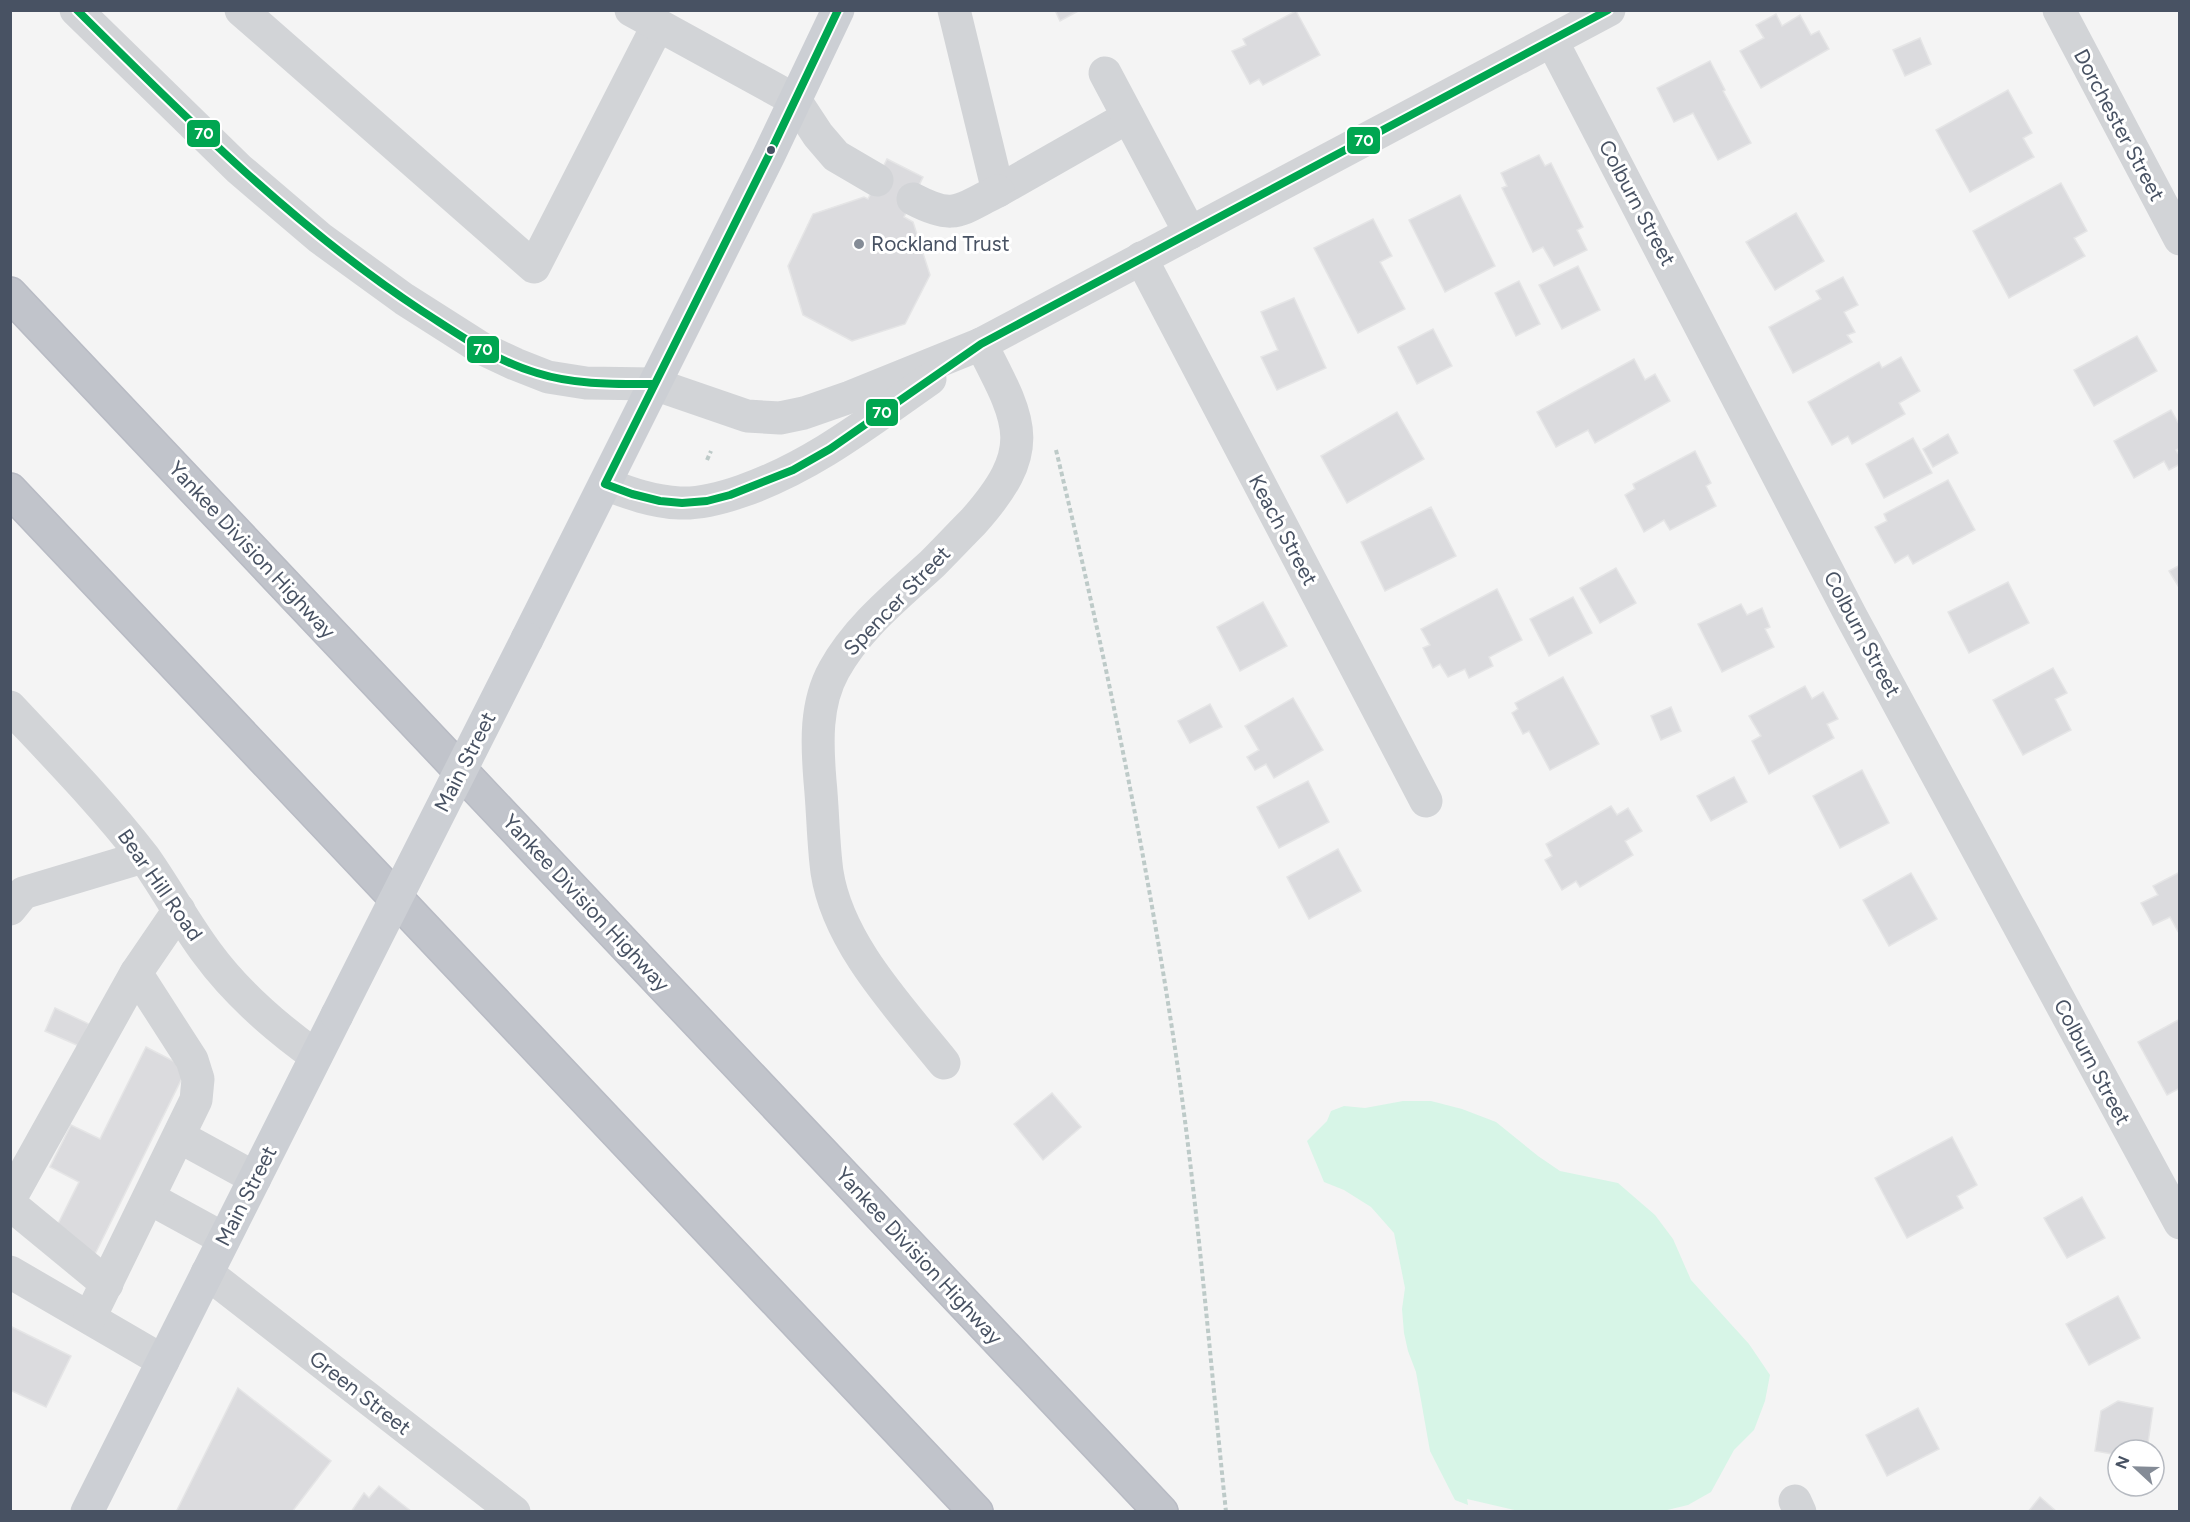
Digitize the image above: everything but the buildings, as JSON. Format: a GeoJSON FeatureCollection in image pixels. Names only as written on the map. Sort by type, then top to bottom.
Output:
{"type":"FeatureCollection","features":[{"type":"Feature","properties":{"kind":"highway","name":"Yankee Division Highway"},"geometry":{"type":"LineString","coordinates":[[10,294],[1161,1512]]}},
{"type":"Feature","properties":{"kind":"highway"},"geometry":{"type":"LineString","coordinates":[[10,490],[976,1512]]}},
{"type":"Feature","properties":{"kind":"main road","name":"Main Street"},"geometry":{"type":"LineString","coordinates":[[87,1512],[605,484],[838,10]]}},
{"type":"Feature","properties":{"kind":"street"},"geometry":{"type":"LineString","coordinates":[[76,10],[239,169],[320,238],[404,299],[481,348],[548,377],[586,383],[654,384],[747,416],[780,418],[804,413],[850,397],[981,344],[1609,10]]}},
{"type":"Feature","properties":{"kind":"street"},"geometry":{"type":"LineString","coordinates":[[241,10],[534,267],[644,18],[795,100],[818,135],[836,156],[877,180]]}},
{"type":"Feature","properties":{"kind":"street"},"geometry":{"type":"LineString","coordinates":[[954,10],[998,191]]}},
{"type":"Feature","properties":{"kind":"street","name":"Dorchester Street"},"geometry":{"type":"LineString","coordinates":[[2059,10],[2180,239]]}},
{"type":"Feature","properties":{"kind":"street","name":"Colburn Street"},"geometry":{"type":"LineString","coordinates":[[1552,41],[1851,616],[2180,1223]]}},
{"type":"Feature","properties":{"kind":"street"},"geometry":{"type":"LineString","coordinates":[[1105,73],[1190,232]]}},
{"type":"Feature","properties":{"kind":"street"},"geometry":{"type":"LineString","coordinates":[[913,199],[941,212],[960,210],[1128,117]]}},
{"type":"Feature","properties":{"kind":"street","name":"Keach Street"},"geometry":{"type":"LineString","coordinates":[[1141,258],[1426,801]]}},
{"type":"Feature","properties":{"kind":"street"},"geometry":{"type":"LineString","coordinates":[[605,484],[660,501],[682,503],[707,501],[762,484],[830,449],[981,344]]}},
{"type":"Feature","properties":{"kind":"street","name":"Spencer Street"},"geometry":{"type":"LineString","coordinates":[[944,1063],[891,997],[848,933],[828,873],[819,763],[819,728],[825,688],[849,645],[973,522],[989,504],[1009,473],[1015,456],[1018,436],[1015,419],[1009,400],[981,344]]}},
{"type":"Feature","properties":{"kind":"street","name":"Bear Hill Road"},"geometry":{"type":"LineString","coordinates":[[10,707],[95,798],[143,856],[207,952],[241,995],[272,1023],[316,1056]]}},
{"type":"Feature","properties":{"kind":"street"},"geometry":{"type":"LineString","coordinates":[[10,909],[23,893],[143,856]]}},
{"type":"Feature","properties":{"kind":"street"},"geometry":{"type":"LineString","coordinates":[[10,1199],[136,973],[179,910]]}},
{"type":"Feature","properties":{"kind":"street"},"geometry":{"type":"LineString","coordinates":[[90,1317],[180,1137],[196,1100],[198,1078],[196,1070],[136,973]]}},
{"type":"Feature","properties":{"kind":"street"},"geometry":{"type":"LineString","coordinates":[[180,1137],[255,1178]]}},
{"type":"Feature","properties":{"kind":"street"},"geometry":{"type":"LineString","coordinates":[[149,1198],[224,1239]]}},
{"type":"Feature","properties":{"kind":"street"},"geometry":{"type":"LineString","coordinates":[[10,1204],[107,1284]]}},
{"type":"Feature","properties":{"kind":"street"},"geometry":{"type":"LineString","coordinates":[[10,1272],[163,1361]]}},
{"type":"Feature","properties":{"kind":"street","name":"Green Street"},"geometry":{"type":"LineString","coordinates":[[207,1273],[514,1512]]}},
{"type":"Feature","properties":{"kind":"path"},"geometry":{"type":"LineString","coordinates":[[1056,450],[1115,714],[1156,929],[1185,1122],[1226,1512]]}},
{"type":"Feature","properties":{"kind":"green space"},"geometry":{"type":"Polygon","coordinates":[[[1403,1101],[1431,1101],[1462,1109],[1496,1122],[1560,1171],[1618,1183],[1655,1215],[1673,1239],[1691,1280],[1749,1344],[1770,1375],[1765,1401],[1754,1430],[1734,1450],[1711,1492],[1688,1505],[1659,1512],[1523,1512],[1467,1499],[1468,1505],[1455,1500],[1430,1451],[1416,1372],[1404,1333],[1402,1309],[1405,1288],[1394,1233],[1371,1207],[1344,1190],[1324,1182],[1307,1141],[1327,1121],[1331,1111],[1344,1106],[1365,1108],[1403,1101]]]}},
{"type":"Feature","properties":{"kind":"transit line","name":"70"},"geometry":{"type":"LineString","coordinates":[[77,10],[200,130],[285,207],[375,278],[449,329],[506,361],[551,377],[595,383],[654,384]]}},
{"type":"Feature","properties":{"kind":"transit line","name":"70"},"geometry":{"type":"LineString","coordinates":[[838,10],[769,155],[605,484],[660,501],[682,503],[707,501],[730,495],[793,470],[830,449],[981,344],[1608,10]]}},
{"type":"Feature","properties":{"kind":"place","name":"Rockland Trust"},"geometry":{"type":"Point","coordinates":[859,244]}}]}
